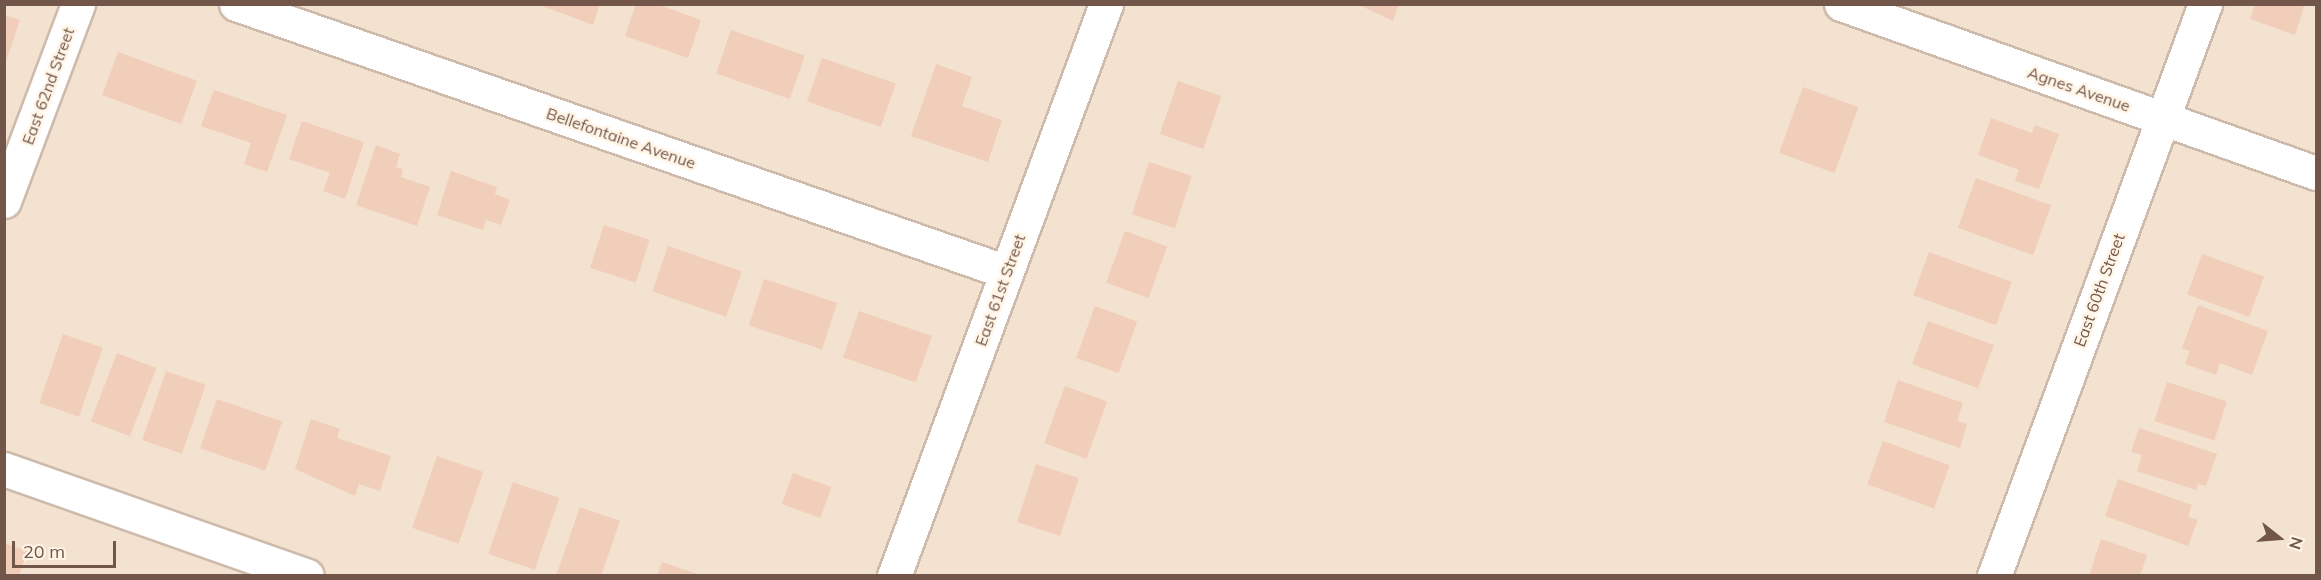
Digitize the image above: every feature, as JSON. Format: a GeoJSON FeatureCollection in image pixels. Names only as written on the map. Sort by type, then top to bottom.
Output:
{"type":"FeatureCollection","features":[{"type":"Feature","properties":{"kind":"street","name":"East 62nd Street"},"geometry":{"type":"LineString","coordinates":[[4,201],[78,4]]}},
{"type":"Feature","properties":{"kind":"street","name":"Bellefontaine Avenue"},"geometry":{"type":"LineString","coordinates":[[236,4],[1007,272]]}},
{"type":"Feature","properties":{"kind":"street","name":"East 61st Street"},"geometry":{"type":"LineString","coordinates":[[894,576],[1106,4]]}},
{"type":"Feature","properties":{"kind":"street","name":"Agnes Avenue"},"geometry":{"type":"LineString","coordinates":[[1841,4],[2316,173]]}},
{"type":"Feature","properties":{"kind":"street","name":"East 60th Street"},"geometry":{"type":"LineString","coordinates":[[1994,576],[2205,4]]}},
{"type":"Feature","properties":{"kind":"street"},"geometry":{"type":"LineString","coordinates":[[4,469],[307,576]]}},
{"type":"Feature","properties":{"kind":"shaded area"},"geometry":{"type":"Polygon","coordinates":[[[5,5],[2316,5],[2316,575],[5,575],[5,5]]]}},
{"type":"Feature","properties":{"kind":"building"},"geometry":{"type":"Polygon","coordinates":[[[537,4],[600,4],[593,25],[537,4]]]}},
{"type":"Feature","properties":{"kind":"building"},"geometry":{"type":"Polygon","coordinates":[[[636,4],[657,4],[701,20],[688,58],[625,36],[636,4]]]}},
{"type":"Feature","properties":{"kind":"building"},"geometry":{"type":"Polygon","coordinates":[[[1357,4],[1399,4],[1393,21],[1357,4]]]}},
{"type":"Feature","properties":{"kind":"building"},"geometry":{"type":"Polygon","coordinates":[[[2255,4],[2305,4],[2295,35],[2250,19],[2255,4]]]}},
{"type":"Feature","properties":{"kind":"building"},"geometry":{"type":"Polygon","coordinates":[[[4,15],[20,20],[5,64],[4,64],[4,15]]]}},
{"type":"Feature","properties":{"kind":"building"},"geometry":{"type":"Polygon","coordinates":[[[731,30],[805,55],[790,99],[716,73],[731,30]]]}},
{"type":"Feature","properties":{"kind":"building"},"geometry":{"type":"Polygon","coordinates":[[[118,52],[197,81],[181,124],[102,95],[118,52]]]}},
{"type":"Feature","properties":{"kind":"building"},"geometry":{"type":"Polygon","coordinates":[[[822,58],[896,83],[881,127],[807,101],[822,58]]]}},
{"type":"Feature","properties":{"kind":"building"},"geometry":{"type":"Polygon","coordinates":[[[936,64],[972,77],[962,106],[1002,120],[988,162],[911,136],[936,64]]]}},
{"type":"Feature","properties":{"kind":"building"},"geometry":{"type":"Polygon","coordinates":[[[1178,81],[1221,96],[1203,149],[1160,134],[1178,81]]]}},
{"type":"Feature","properties":{"kind":"building"},"geometry":{"type":"Polygon","coordinates":[[[1803,87],[1858,107],[1835,173],[1779,153],[1803,87]]]}},
{"type":"Feature","properties":{"kind":"building"},"geometry":{"type":"Polygon","coordinates":[[[214,90],[287,115],[267,172],[244,164],[251,143],[201,126],[214,90]]]}},
{"type":"Feature","properties":{"kind":"building"},"geometry":{"type":"Polygon","coordinates":[[[1991,118],[2032,133],[2035,125],[2059,134],[2039,189],[2015,181],[2019,170],[1978,155],[1991,118]]]}},
{"type":"Feature","properties":{"kind":"building"},"geometry":{"type":"Polygon","coordinates":[[[302,121],[364,142],[345,199],[323,191],[330,173],[289,159],[302,121]]]}},
{"type":"Feature","properties":{"kind":"building"},"geometry":{"type":"Polygon","coordinates":[[[376,145],[400,154],[396,167],[403,169],[401,177],[430,187],[417,226],[356,205],[376,145]]]}},
{"type":"Feature","properties":{"kind":"building"},"geometry":{"type":"Polygon","coordinates":[[[1149,162],[1192,176],[1175,228],[1132,214],[1149,162]]]}},
{"type":"Feature","properties":{"kind":"building"},"geometry":{"type":"Polygon","coordinates":[[[451,171],[497,187],[495,194],[510,200],[501,225],[486,220],[483,230],[437,215],[451,171]]]}},
{"type":"Feature","properties":{"kind":"building"},"geometry":{"type":"Polygon","coordinates":[[[1976,178],[2051,205],[2033,255],[1958,228],[1976,178]]]}},
{"type":"Feature","properties":{"kind":"building"},"geometry":{"type":"Polygon","coordinates":[[[604,225],[650,240],[636,283],[590,268],[604,225]]]}},
{"type":"Feature","properties":{"kind":"building"},"geometry":{"type":"Polygon","coordinates":[[[1125,231],[1167,246],[1148,298],[1106,283],[1125,231]]]}},
{"type":"Feature","properties":{"kind":"building"},"geometry":{"type":"Polygon","coordinates":[[[668,246],[742,271],[726,317],[652,291],[668,246]]]}},
{"type":"Feature","properties":{"kind":"building"},"geometry":{"type":"Polygon","coordinates":[[[1929,252],[2012,282],[1996,325],[1913,295],[1929,252]]]}},
{"type":"Feature","properties":{"kind":"building"},"geometry":{"type":"Polygon","coordinates":[[[2202,254],[2264,277],[2249,317],[2187,294],[2202,254]]]}},
{"type":"Feature","properties":{"kind":"building"},"geometry":{"type":"Polygon","coordinates":[[[764,279],[837,303],[822,349],[749,326],[764,279]]]}},
{"type":"Feature","properties":{"kind":"building"},"geometry":{"type":"Polygon","coordinates":[[[2198,305],[2268,331],[2252,375],[2220,363],[2216,375],[2185,364],[2190,351],[2182,348],[2198,305]]]}},
{"type":"Feature","properties":{"kind":"building"},"geometry":{"type":"Polygon","coordinates":[[[1095,306],[1137,321],[1118,373],[1076,358],[1095,306]]]}},
{"type":"Feature","properties":{"kind":"building"},"geometry":{"type":"Polygon","coordinates":[[[859,311],[932,336],[916,382],[843,357],[859,311]]]}},
{"type":"Feature","properties":{"kind":"building"},"geometry":{"type":"Polygon","coordinates":[[[1928,321],[1994,345],[1978,388],[1912,364],[1928,321]]]}},
{"type":"Feature","properties":{"kind":"building"},"geometry":{"type":"Polygon","coordinates":[[[63,334],[103,348],[79,417],[39,403],[63,334]]]}},
{"type":"Feature","properties":{"kind":"building"},"geometry":{"type":"Polygon","coordinates":[[[117,353],[156,368],[130,436],[91,421],[117,353]]]}},
{"type":"Feature","properties":{"kind":"building"},"geometry":{"type":"Polygon","coordinates":[[[166,371],[206,385],[182,454],[142,440],[166,371]]]}},
{"type":"Feature","properties":{"kind":"building"},"geometry":{"type":"Polygon","coordinates":[[[1898,380],[1963,403],[1957,421],[1967,424],[1960,448],[1884,422],[1898,380]]]}},
{"type":"Feature","properties":{"kind":"building"},"geometry":{"type":"Polygon","coordinates":[[[2167,382],[2227,401],[2214,440],[2154,421],[2167,382]]]}},
{"type":"Feature","properties":{"kind":"building"},"geometry":{"type":"Polygon","coordinates":[[[1065,386],[1107,401],[1086,459],[1044,443],[1065,386]]]}},
{"type":"Feature","properties":{"kind":"building"},"geometry":{"type":"Polygon","coordinates":[[[217,399],[282,421],[265,471],[200,448],[217,399]]]}},
{"type":"Feature","properties":{"kind":"building"},"geometry":{"type":"Polygon","coordinates":[[[311,419],[340,429],[337,438],[391,456],[380,491],[359,484],[355,496],[295,469],[311,419]]]}},
{"type":"Feature","properties":{"kind":"building"},"geometry":{"type":"Polygon","coordinates":[[[2139,428],[2217,454],[2206,486],[2198,484],[2196,490],[2137,471],[2142,455],[2131,452],[2139,428]]]}},
{"type":"Feature","properties":{"kind":"building"},"geometry":{"type":"Polygon","coordinates":[[[1883,441],[1950,465],[1934,509],[1867,484],[1883,441]]]}},
{"type":"Feature","properties":{"kind":"building"},"geometry":{"type":"Polygon","coordinates":[[[437,456],[483,472],[459,544],[412,528],[437,456]]]}},
{"type":"Feature","properties":{"kind":"building"},"geometry":{"type":"Polygon","coordinates":[[[1036,464],[1079,478],[1060,536],[1017,522],[1036,464]]]}},
{"type":"Feature","properties":{"kind":"building"},"geometry":{"type":"Polygon","coordinates":[[[793,473],[832,487],[820,518],[782,504],[793,473]]]}},
{"type":"Feature","properties":{"kind":"building"},"geometry":{"type":"Polygon","coordinates":[[[2118,479],[2192,505],[2188,517],[2198,520],[2188,546],[2105,516],[2118,479]]]}},
{"type":"Feature","properties":{"kind":"building"},"geometry":{"type":"Polygon","coordinates":[[[513,482],[559,498],[535,570],[488,554],[513,482]]]}},
{"type":"Feature","properties":{"kind":"building"},"geometry":{"type":"Polygon","coordinates":[[[580,507],[620,521],[601,576],[556,576],[580,507]]]}},
{"type":"Feature","properties":{"kind":"building"},"geometry":{"type":"Polygon","coordinates":[[[2101,539],[2147,555],[2140,576],[2089,576],[2101,539]]]}},
{"type":"Feature","properties":{"kind":"building"},"geometry":{"type":"Polygon","coordinates":[[[4,543],[27,551],[19,576],[4,576],[4,543]]]}},
{"type":"Feature","properties":{"kind":"building"},"geometry":{"type":"Polygon","coordinates":[[[662,562],[700,575],[700,576],[657,576],[662,562]]]}}]}
